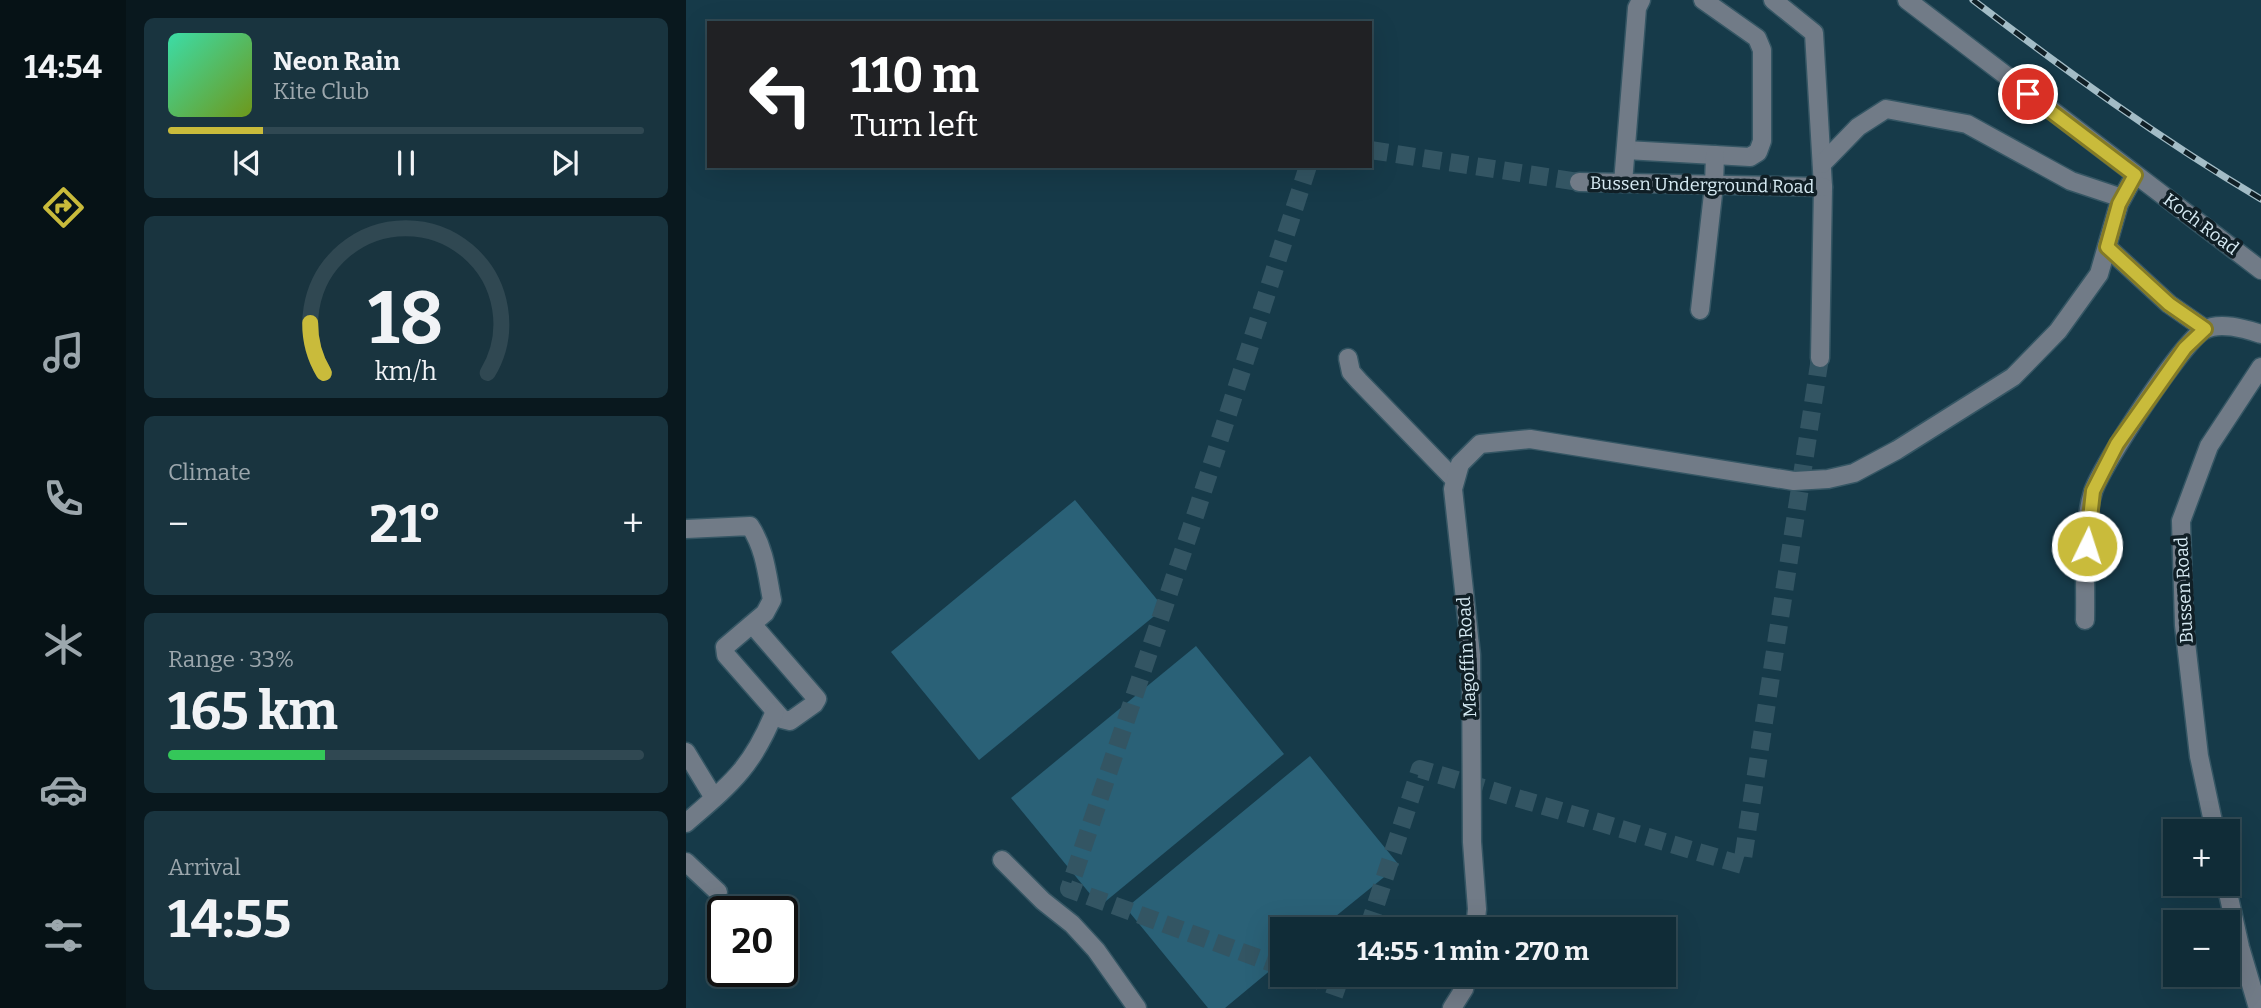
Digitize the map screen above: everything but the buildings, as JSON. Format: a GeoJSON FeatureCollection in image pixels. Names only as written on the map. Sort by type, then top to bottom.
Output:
{"type":"FeatureCollection","features":[{"type":"Feature","properties":{"kind":"street"},"geometry":{"type":"LineString","coordinates":[[1623,183],[1637,8],[1642,0]]}},
{"type":"Feature","properties":{"kind":"street"},"geometry":{"type":"LineString","coordinates":[[1626,150],[1750,156],[1758,152],[1762,141],[1762,50],[1757,38],[1703,0]]}},
{"type":"Feature","properties":{"kind":"street"},"geometry":{"type":"LineString","coordinates":[[1773,0],[1814,33],[1823,187]]}},
{"type":"Feature","properties":{"kind":"street","name":"Koch Road"},"geometry":{"type":"LineString","coordinates":[[1907,0],[2261,270]]}},
{"type":"Feature","properties":{"kind":"street"},"geometry":{"type":"LineString","coordinates":[[1822,164],[1858,127],[1886,109],[1968,124],[2071,181],[2122,198]]}},
{"type":"Feature","properties":{"kind":"street"},"geometry":{"type":"LineString","coordinates":[[1700,310],[1715,155]]}},
{"type":"Feature","properties":{"kind":"street"},"geometry":{"type":"LineString","coordinates":[[1348,358],[1351,372],[1455,480],[1460,464],[1480,444],[1530,439],[1794,481],[1828,479],[1854,473],[1898,450],[2013,377],[2058,331],[2099,274],[2122,198],[2135,175]]}},
{"type":"Feature","properties":{"kind":"street","name":"Bussen Underground Road"},"geometry":{"type":"LineString","coordinates":[[1579,182],[1823,187],[1820,358]]}},
{"type":"Feature","properties":{"kind":"street"},"geometry":{"type":"LineString","coordinates":[[2107,247],[2169,304],[2205,329]]}},
{"type":"Feature","properties":{"kind":"street"},"geometry":{"type":"LineString","coordinates":[[2085,620],[2088,522],[2093,491],[2117,444],[2185,348],[2205,329],[2236,326],[2261,334]]}},
{"type":"Feature","properties":{"kind":"street","name":"Bussen Road"},"geometry":{"type":"LineString","coordinates":[[2212,819],[2199,756],[2186,638],[2181,521],[2209,446],[2261,367]]}},
{"type":"Feature","properties":{"kind":"street","name":"Magoffin Road"},"geometry":{"type":"LineString","coordinates":[[1455,480],[1452,489],[1471,655],[1472,842],[1476,917]]}},
{"type":"Feature","properties":{"kind":"street"},"geometry":{"type":"LineString","coordinates":[[686,529],[751,526],[763,551],[772,600],[765,613],[752,624],[725,647],[726,655],[782,719],[790,721],[817,699],[752,624]]}},
{"type":"Feature","properties":{"kind":"street"},"geometry":{"type":"LineString","coordinates":[[686,823],[739,776],[761,744],[775,711]]}},
{"type":"Feature","properties":{"kind":"street"},"geometry":{"type":"LineString","coordinates":[[686,752],[715,798]]}},
{"type":"Feature","properties":{"kind":"street"},"geometry":{"type":"LineString","coordinates":[[1002,860],[1043,901],[1072,924],[1096,950],[1137,1008]]}},
{"type":"Feature","properties":{"kind":"street"},"geometry":{"type":"LineString","coordinates":[[686,862],[718,892]]}},
{"type":"Feature","properties":{"kind":"street"},"geometry":{"type":"LineString","coordinates":[[2229,896],[2258,1008]]}},
{"type":"Feature","properties":{"kind":"street"},"geometry":{"type":"LineString","coordinates":[[1452,1008],[1464,987]]}},
{"type":"Feature","properties":{"kind":"shaded area"},"geometry":{"type":"Polygon","coordinates":[[[1075,500],[1164,608],[979,760],[891,652],[1075,500]]]}},
{"type":"Feature","properties":{"kind":"shaded area"},"geometry":{"type":"Polygon","coordinates":[[[1196,646],[1284,754],[1100,906],[1011,798],[1196,646]]]}},
{"type":"Feature","properties":{"kind":"shaded area"},"geometry":{"type":"Polygon","coordinates":[[[1310,756],[1399,865],[1335,917],[1270,917],[1270,971],[1225,1008],[1208,1008],[1126,908],[1310,756]]]}},
{"type":"Feature","properties":{"kind":"tunnel"},"geometry":{"type":"LineString","coordinates":[[1372,150],[1579,182]]}},
{"type":"Feature","properties":{"kind":"tunnel"},"geometry":{"type":"LineString","coordinates":[[1270,962],[1069,889],[1196,513],[1307,168]]}},
{"type":"Feature","properties":{"kind":"tunnel"},"geometry":{"type":"LineString","coordinates":[[1372,917],[1420,769],[1742,865],[1820,358]]}},
{"type":"Feature","properties":{"kind":"tunnel"},"geometry":{"type":"LineString","coordinates":[[1337,987],[1348,991],[1349,987]]}},
{"type":"Feature","properties":{"kind":"railway"},"geometry":{"type":"LineString","coordinates":[[1973,0],[2114,104],[2261,199]]}},
{"type":"Feature","properties":{"kind":"route"},"geometry":{"type":"LineString","coordinates":[[2028,94],[2135,175],[2119,204],[2107,247],[2169,304],[2205,329],[2185,348],[2117,444],[2093,491],[2087,546]]}}]}
